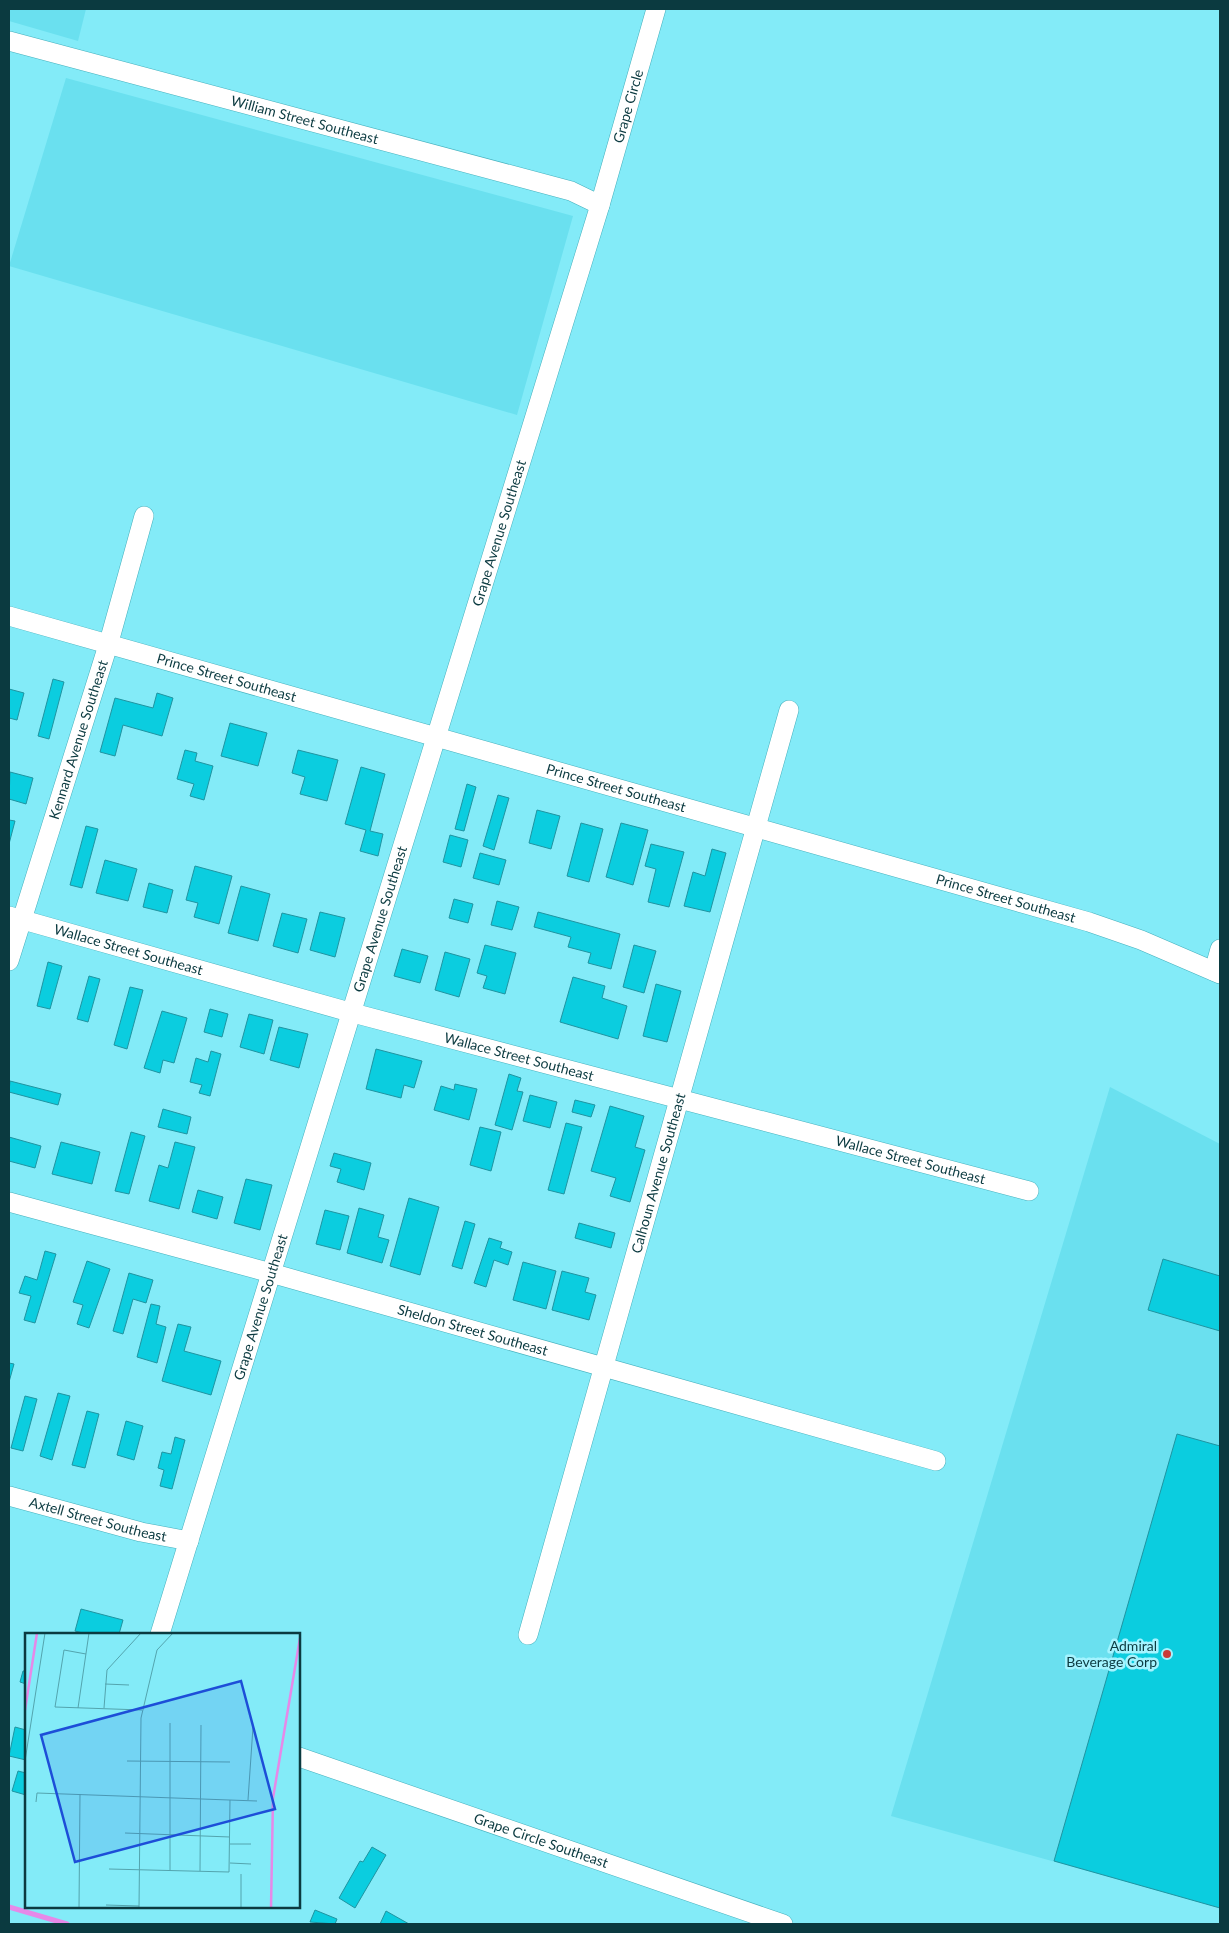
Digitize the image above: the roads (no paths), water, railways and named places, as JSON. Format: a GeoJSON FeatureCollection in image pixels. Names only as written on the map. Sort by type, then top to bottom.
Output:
{"type":"FeatureCollection","features":[{"type":"Feature","properties":{"kind":"street","name":"Grape Circle"},"geometry":{"type":"LineString","coordinates":[[600,205],[656,9]]}},
{"type":"Feature","properties":{"kind":"street","name":"William Street Southeast"},"geometry":{"type":"LineString","coordinates":[[9,41],[571,191],[600,205]]}},
{"type":"Feature","properties":{"kind":"street","name":"Grape Avenue Southeast"},"geometry":{"type":"LineString","coordinates":[[160,1633],[353,1013],[435,737],[600,205]]}},
{"type":"Feature","properties":{"kind":"street","name":"Kennard Avenue Southeast"},"geometry":{"type":"LineString","coordinates":[[9,961],[15,918],[109,642],[144,516]]}},
{"type":"Feature","properties":{"kind":"street","name":"Prince Street Southeast"},"geometry":{"type":"LineString","coordinates":[[9,616],[109,642],[435,737],[1089,922],[1141,940],[1217,972]]}},
{"type":"Feature","properties":{"kind":"street","name":"Calhoun Avenue Southeast"},"geometry":{"type":"LineString","coordinates":[[528,1636],[790,710]]}},
{"type":"Feature","properties":{"kind":"street","name":"Wallace Street Southeast"},"geometry":{"type":"LineString","coordinates":[[15,918],[353,1013],[1029,1191]]}},
{"type":"Feature","properties":{"kind":"street"},"geometry":{"type":"LineString","coordinates":[[1217,972],[1220,949]]}},
{"type":"Feature","properties":{"kind":"street","name":"Sheldon Street Southeast"},"geometry":{"type":"LineString","coordinates":[[9,1202],[271,1273],[936,1461]]}},
{"type":"Feature","properties":{"kind":"street","name":"Axtell Street Southeast"},"geometry":{"type":"LineString","coordinates":[[9,1496],[141,1532],[189,1541]]}},
{"type":"Feature","properties":{"kind":"street","name":"Grape Circle Southeast"},"geometry":{"type":"LineString","coordinates":[[300,1757],[783,1924]]}},
{"type":"Feature","properties":{"kind":"waterway"},"geometry":{"type":"LineString","coordinates":[[9,1907],[67,1924]]}},
{"type":"Feature","properties":{"kind":"place","name":"Admiral Beverage Corp"},"geometry":{"type":"Point","coordinates":[1167,1654]}}]}
